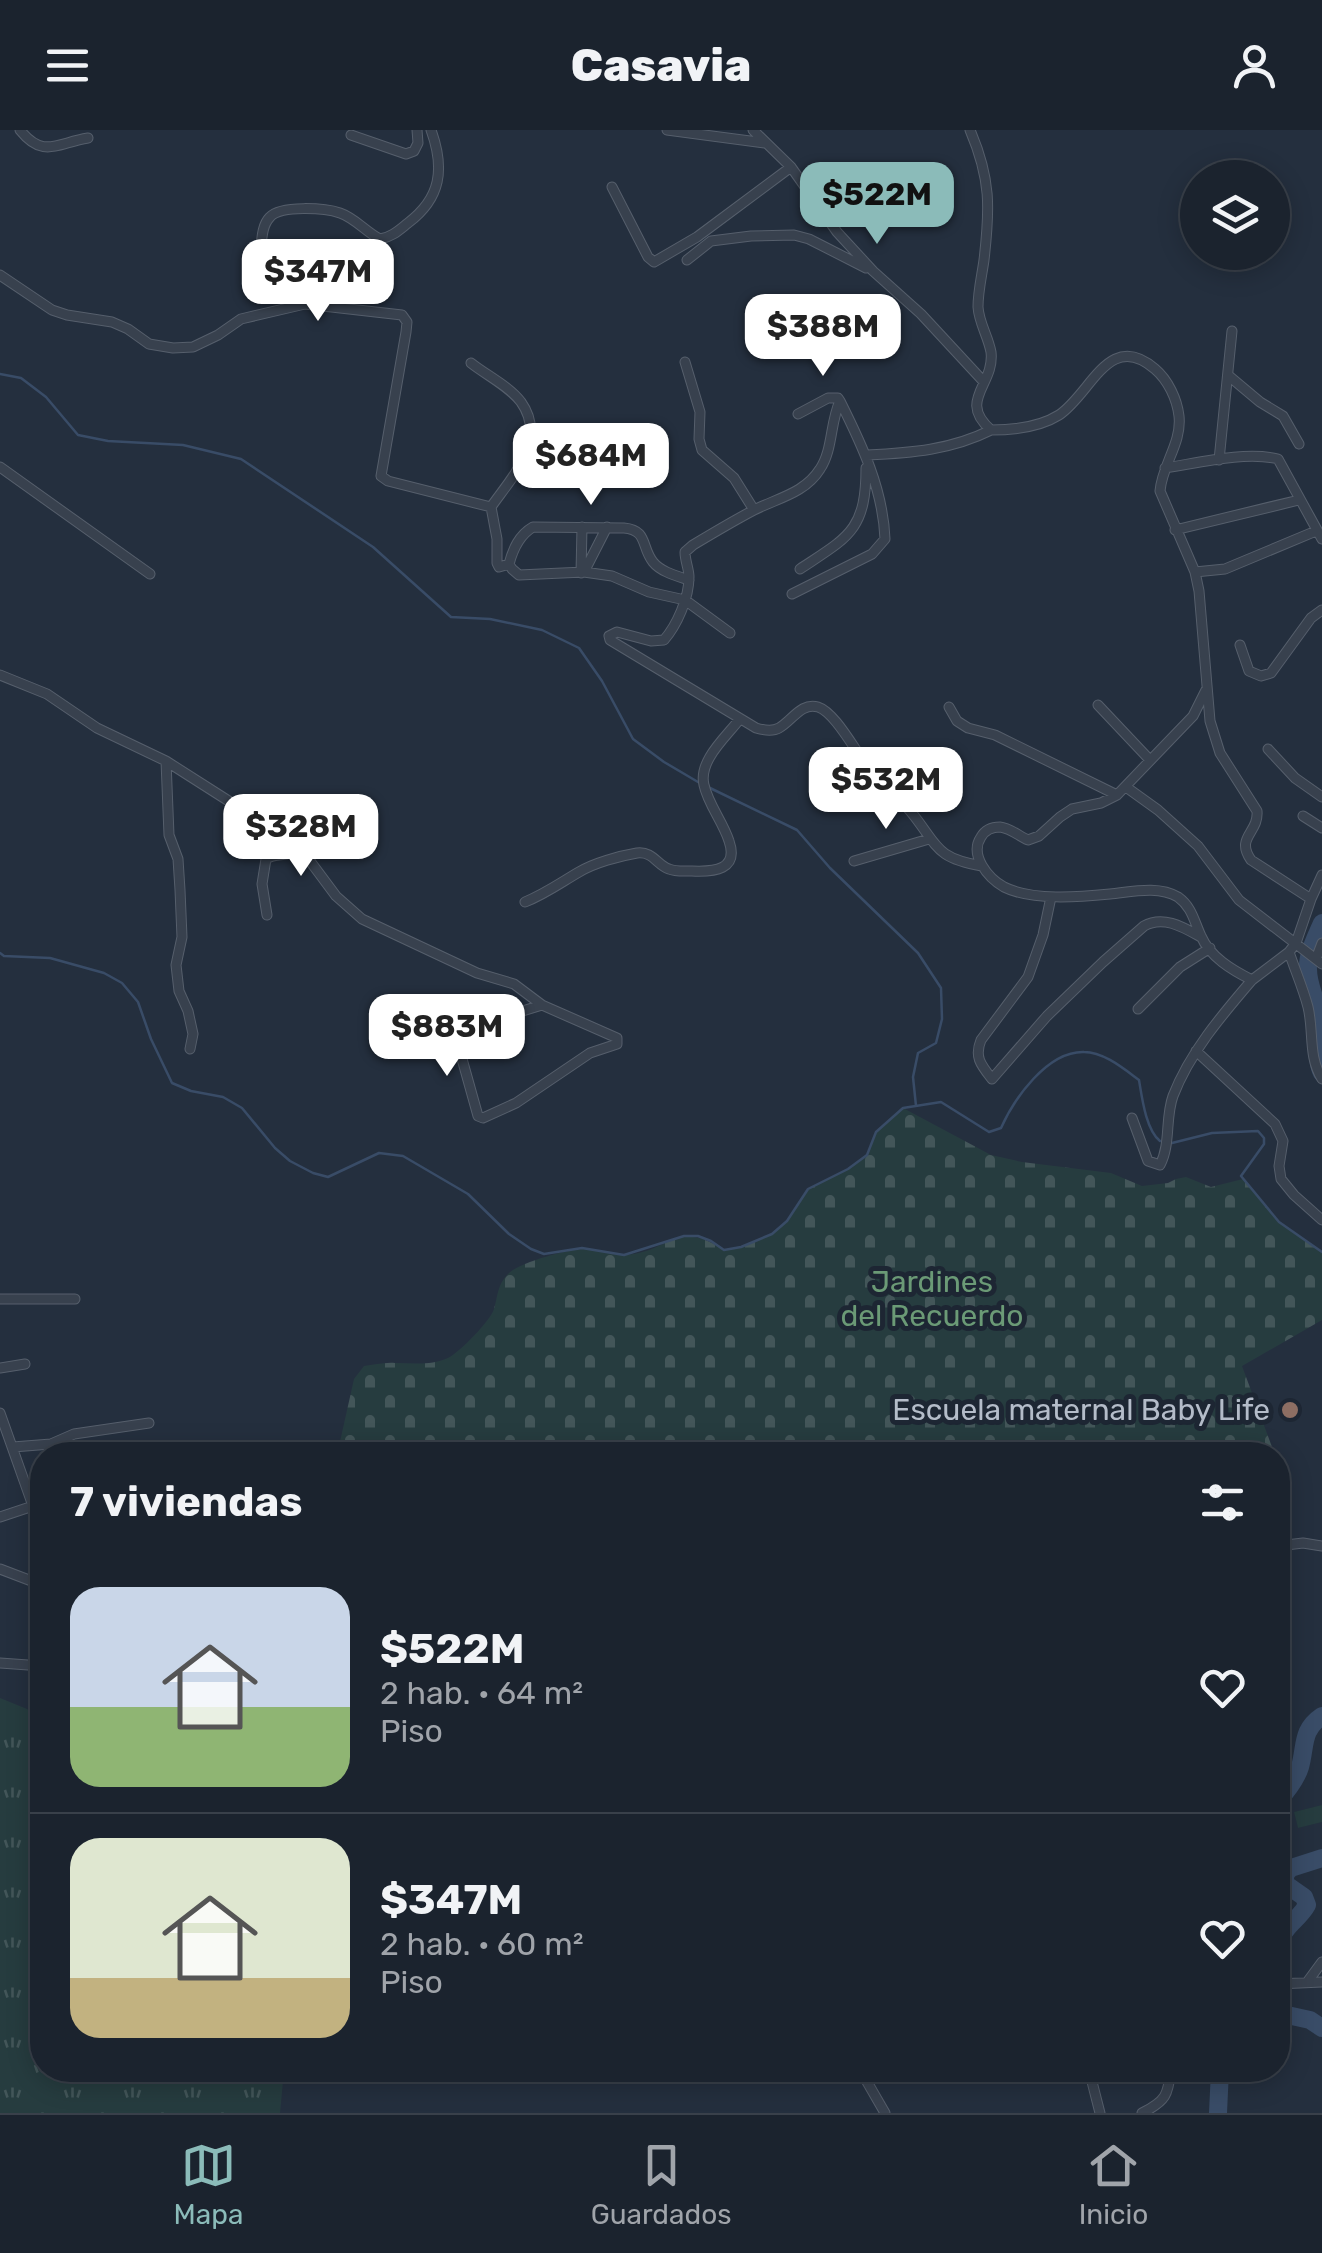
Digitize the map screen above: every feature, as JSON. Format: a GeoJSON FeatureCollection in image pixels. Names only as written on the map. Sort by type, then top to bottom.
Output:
{"type":"FeatureCollection","features":[{"type":"Feature","properties":{"kind":"street"},"geometry":{"type":"LineString","coordinates":[[20,130],[40,148],[88,138]]}},
{"type":"Feature","properties":{"kind":"street"},"geometry":{"type":"LineString","coordinates":[[351,135],[406,154],[414,152],[417,130]]}},
{"type":"Feature","properties":{"kind":"street"},"geometry":{"type":"LineString","coordinates":[[260,254],[268,219],[283,210],[342,214],[380,239],[390,237],[422,213],[434,196],[438,161],[431,130]]}},
{"type":"Feature","properties":{"kind":"street"},"geometry":{"type":"LineString","coordinates":[[667,130],[768,143]]}},
{"type":"Feature","properties":{"kind":"street"},"geometry":{"type":"LineString","coordinates":[[753,130],[791,166],[837,232],[984,382]]}},
{"type":"Feature","properties":{"kind":"street"},"geometry":{"type":"LineString","coordinates":[[970,130],[988,183],[988,221],[978,302],[980,322],[991,353],[990,368],[976,403],[977,413],[992,430]]}},
{"type":"Feature","properties":{"kind":"street"},"geometry":{"type":"LineString","coordinates":[[612,187],[654,262],[696,238],[791,166]]}},
{"type":"Feature","properties":{"kind":"street"},"geometry":{"type":"LineString","coordinates":[[688,260],[711,241],[794,236],[809,239],[873,271]]}},
{"type":"Feature","properties":{"kind":"street"},"geometry":{"type":"LineString","coordinates":[[0,275],[52,310],[112,322],[150,344],[173,348],[193,347],[218,336],[241,319],[305,304],[402,316],[407,322],[406,332],[381,476],[491,507]]}},
{"type":"Feature","properties":{"kind":"street"},"geometry":{"type":"LineString","coordinates":[[1219,460],[1232,331]]}},
{"type":"Feature","properties":{"kind":"street"},"geometry":{"type":"LineString","coordinates":[[866,455],[941,449],[992,430],[1012,430],[1055,417],[1074,404],[1110,361],[1122,356],[1150,364],[1165,378],[1179,415],[1178,435],[1164,468],[1160,491],[1200,590],[1210,721],[1220,754],[1258,816],[1245,842],[1245,851],[1251,860],[1311,898]]}},
{"type":"Feature","properties":{"kind":"street"},"geometry":{"type":"LineString","coordinates":[[685,362],[700,412],[702,450],[734,478],[754,510]]}},
{"type":"Feature","properties":{"kind":"street"},"geometry":{"type":"LineString","coordinates":[[471,363],[514,394],[528,418],[530,440],[526,458],[491,507],[490,515],[497,539],[497,563],[502,568],[510,564]]}},
{"type":"Feature","properties":{"kind":"street"},"geometry":{"type":"LineString","coordinates":[[1229,376],[1282,416],[1299,444]]}},
{"type":"Feature","properties":{"kind":"street"},"geometry":{"type":"LineString","coordinates":[[792,594],[872,554],[885,539],[884,514],[866,455],[838,398],[828,398],[798,414]]}},
{"type":"Feature","properties":{"kind":"street"},"geometry":{"type":"LineString","coordinates":[[840,401],[825,460],[800,490],[754,510],[688,549],[684,557],[689,580],[685,600],[670,634],[664,640],[651,641],[617,632],[609,636],[610,640],[756,728],[778,728],[804,708],[822,708],[942,852],[959,862],[982,866]]}},
{"type":"Feature","properties":{"kind":"street"},"geometry":{"type":"LineString","coordinates":[[800,569],[841,542],[856,524],[866,494],[866,455]]}},
{"type":"Feature","properties":{"kind":"street"},"geometry":{"type":"LineString","coordinates":[[1164,468],[1219,460],[1278,458],[1319,535],[1224,569],[1195,572]]}},
{"type":"Feature","properties":{"kind":"street"},"geometry":{"type":"LineString","coordinates":[[0,467],[150,574]]}},
{"type":"Feature","properties":{"kind":"street"},"geometry":{"type":"LineString","coordinates":[[1175,530],[1299,500]]}},
{"type":"Feature","properties":{"kind":"street"},"geometry":{"type":"LineString","coordinates":[[689,580],[656,566],[640,534],[632,529],[533,527],[516,544],[510,564],[519,574],[612,576],[649,592],[685,600],[730,632]]}},
{"type":"Feature","properties":{"kind":"street"},"geometry":{"type":"LineString","coordinates":[[582,527],[582,573]]}},
{"type":"Feature","properties":{"kind":"street"},"geometry":{"type":"LineString","coordinates":[[582,573],[607,528]]}},
{"type":"Feature","properties":{"kind":"street"},"geometry":{"type":"LineString","coordinates":[[1240,645],[1249,671],[1261,676],[1270,674],[1311,618],[1322,610]]}},
{"type":"Feature","properties":{"kind":"street"},"geometry":{"type":"LineString","coordinates":[[0,675],[47,694],[97,728],[166,762],[297,848],[336,896],[362,919],[477,972],[514,984],[542,1005],[617,1038],[617,1044],[590,1053],[516,1103],[483,1118],[478,1116],[457,1041],[460,1034],[464,1029],[542,1005]]}},
{"type":"Feature","properties":{"kind":"street"},"geometry":{"type":"LineString","coordinates":[[1201,937],[1198,923],[1176,896],[1161,891],[1051,897],[1014,890],[1002,886],[982,866],[977,853],[978,841],[986,831],[1007,829],[1028,840],[1039,836],[1072,809],[1101,803],[1116,795],[1192,716],[1207,688]]}},
{"type":"Feature","properties":{"kind":"street"},"geometry":{"type":"LineString","coordinates":[[1098,705],[1149,759]]}},
{"type":"Feature","properties":{"kind":"street"},"geometry":{"type":"LineString","coordinates":[[949,707],[968,728],[994,735],[1116,795]]}},
{"type":"Feature","properties":{"kind":"street"},"geometry":{"type":"LineString","coordinates":[[525,902],[546,894],[582,870],[642,852],[674,870],[709,872],[722,868],[732,853],[730,842],[704,786],[703,772],[739,720]]}},
{"type":"Feature","properties":{"kind":"street"},"geometry":{"type":"LineString","coordinates":[[1268,749],[1295,778],[1322,797]]}},
{"type":"Feature","properties":{"kind":"street"},"geometry":{"type":"LineString","coordinates":[[166,762],[169,835],[178,859],[180,890],[182,937],[176,964],[179,990],[193,1034],[190,1049]]}},
{"type":"Feature","properties":{"kind":"street"},"geometry":{"type":"LineString","coordinates":[[1126,787],[1198,846],[1240,900],[1295,948],[1319,962],[1322,943]]}},
{"type":"Feature","properties":{"kind":"street"},"geometry":{"type":"LineString","coordinates":[[1303,816],[1322,828]]}},
{"type":"Feature","properties":{"kind":"street"},"geometry":{"type":"LineString","coordinates":[[854,862],[930,840]]}},
{"type":"Feature","properties":{"kind":"street"},"geometry":{"type":"LineString","coordinates":[[267,915],[262,884],[266,860],[290,854],[297,848]]}},
{"type":"Feature","properties":{"kind":"street"},"geometry":{"type":"LineString","coordinates":[[1322,875],[1295,948],[1308,1009],[1312,1053],[1322,1078]]}},
{"type":"Feature","properties":{"kind":"street"},"geometry":{"type":"LineString","coordinates":[[1051,897],[1028,976],[978,1048],[977,1058],[992,1078],[1047,1016],[1150,922],[1166,921],[1201,937],[1228,967],[1252,980]]}},
{"type":"Feature","properties":{"kind":"street"},"geometry":{"type":"LineString","coordinates":[[1138,1008],[1180,967],[1210,948]]}},
{"type":"Feature","properties":{"kind":"street"},"geometry":{"type":"LineString","coordinates":[[1132,1118],[1148,1161],[1160,1164],[1165,1156],[1172,1097],[1196,1051],[1252,980],[1295,948]]}},
{"type":"Feature","properties":{"kind":"street"},"geometry":{"type":"LineString","coordinates":[[1196,1051],[1275,1124],[1283,1141],[1279,1166],[1282,1179],[1322,1220]]}},
{"type":"Feature","properties":{"kind":"street"},"geometry":{"type":"LineString","coordinates":[[0,1299],[75,1299]]}},
{"type":"Feature","properties":{"kind":"street"},"geometry":{"type":"LineString","coordinates":[[0,1368],[25,1364]]}},
{"type":"Feature","properties":{"kind":"street"},"geometry":{"type":"LineString","coordinates":[[0,1412],[30,1486]]}},
{"type":"Feature","properties":{"kind":"street"},"geometry":{"type":"LineString","coordinates":[[56,1442],[74,1434],[149,1423]]}},
{"type":"Feature","properties":{"kind":"street"},"geometry":{"type":"LineString","coordinates":[[14,1448],[30,1446]]}},
{"type":"Feature","properties":{"kind":"street"},"geometry":{"type":"LineString","coordinates":[[0,1517],[30,1508]]}},
{"type":"Feature","properties":{"kind":"street"},"geometry":{"type":"LineString","coordinates":[[1290,1545],[1322,1546]]}},
{"type":"Feature","properties":{"kind":"street"},"geometry":{"type":"LineString","coordinates":[[0,1569],[30,1580]]}},
{"type":"Feature","properties":{"kind":"street"},"geometry":{"type":"LineString","coordinates":[[0,1663],[30,1665]]}},
{"type":"Feature","properties":{"kind":"street"},"geometry":{"type":"LineString","coordinates":[[1308,1981],[1322,1962]]}},
{"type":"Feature","properties":{"kind":"street"},"geometry":{"type":"LineString","coordinates":[[1290,1982],[1322,1982]]}},
{"type":"Feature","properties":{"kind":"street"},"geometry":{"type":"LineString","coordinates":[[867,2082],[885,2113]]}},
{"type":"Feature","properties":{"kind":"street"},"geometry":{"type":"LineString","coordinates":[[1092,2082],[1100,2113]]}},
{"type":"Feature","properties":{"kind":"street"},"geometry":{"type":"LineString","coordinates":[[1142,2113],[1161,2102],[1169,2082]]}},
{"type":"Feature","properties":{"kind":"green space","name":"Jardines del Recuerdo"},"geometry":{"type":"Polygon","coordinates":[[[903,1108],[991,1155],[1022,1162],[1111,1173],[1142,1186],[1186,1177],[1211,1187],[1243,1179],[1279,1222],[1322,1252],[1322,1320],[1242,1366],[1270,1442],[340,1442],[354,1379],[364,1366],[428,1363],[453,1355],[487,1321],[502,1282],[514,1270],[568,1251],[638,1253],[683,1237],[708,1241],[724,1250],[741,1247],[772,1234],[787,1221],[808,1189],[867,1155],[876,1132],[903,1108]]]}},
{"type":"Feature","properties":{"kind":"green space"},"geometry":{"type":"Polygon","coordinates":[[[0,1698],[30,1711],[30,2082],[283,2082],[280,2113],[0,2113],[0,1698]]]}},
{"type":"Feature","properties":{"kind":"green space"},"geometry":{"type":"Polygon","coordinates":[[[1322,1805],[1322,1822],[1298,1828],[1294,1812],[1322,1805]]]}},
{"type":"Feature","properties":{"kind":"waterway"},"geometry":{"type":"LineString","coordinates":[[0,374],[21,378],[46,397],[78,435],[108,441],[183,445],[241,459],[373,547],[451,617],[490,619],[542,630],[579,648],[633,739],[698,782]]}},
{"type":"Feature","properties":{"kind":"waterway"},"geometry":{"type":"LineString","coordinates":[[710,788],[797,830],[830,868],[918,953],[941,988],[942,1019],[936,1043],[918,1053],[913,1077],[916,1106]]}},
{"type":"Feature","properties":{"kind":"waterway"},"geometry":{"type":"LineString","coordinates":[[1322,923],[1310,952],[1308,969],[1320,1018],[1322,1073]]}},
{"type":"Feature","properties":{"kind":"waterway"},"geometry":{"type":"LineString","coordinates":[[0,953],[50,958],[104,973],[122,983],[138,1002],[172,1083],[223,1097],[242,1108],[290,1161],[328,1177],[379,1153],[403,1156],[468,1194],[509,1234],[544,1254],[582,1248],[624,1255],[684,1236],[698,1236],[724,1250],[741,1247],[772,1234],[787,1221],[808,1189],[867,1155],[876,1132],[903,1108],[941,1102],[989,1132],[1001,1128],[1014,1104],[1045,1068],[1070,1054],[1099,1055],[1139,1080],[1148,1122],[1160,1141]]}},
{"type":"Feature","properties":{"kind":"waterway"},"geometry":{"type":"LineString","coordinates":[[1172,1143],[1212,1133],[1258,1131],[1264,1144],[1241,1176],[1279,1222],[1322,1252]]}},
{"type":"Feature","properties":{"kind":"waterway"},"geometry":{"type":"LineString","coordinates":[[1290,1786],[1298,1772],[1307,1733],[1322,1716]]}},
{"type":"Feature","properties":{"kind":"waterway"},"geometry":{"type":"LineString","coordinates":[[1290,1869],[1322,1858]]}},
{"type":"Feature","properties":{"kind":"waterway"},"geometry":{"type":"LineString","coordinates":[[1290,1887],[1304,1897],[1307,1905],[1290,1925]]}},
{"type":"Feature","properties":{"kind":"waterway"},"geometry":{"type":"LineString","coordinates":[[1290,2016],[1310,2020],[1322,2028]]}},
{"type":"Feature","properties":{"kind":"waterway"},"geometry":{"type":"LineString","coordinates":[[1218,2113],[1219,2082]]}},
{"type":"Feature","properties":{"kind":"place","name":"Escuela maternal Baby Life"},"geometry":{"type":"Point","coordinates":[1290,1410]}}]}
